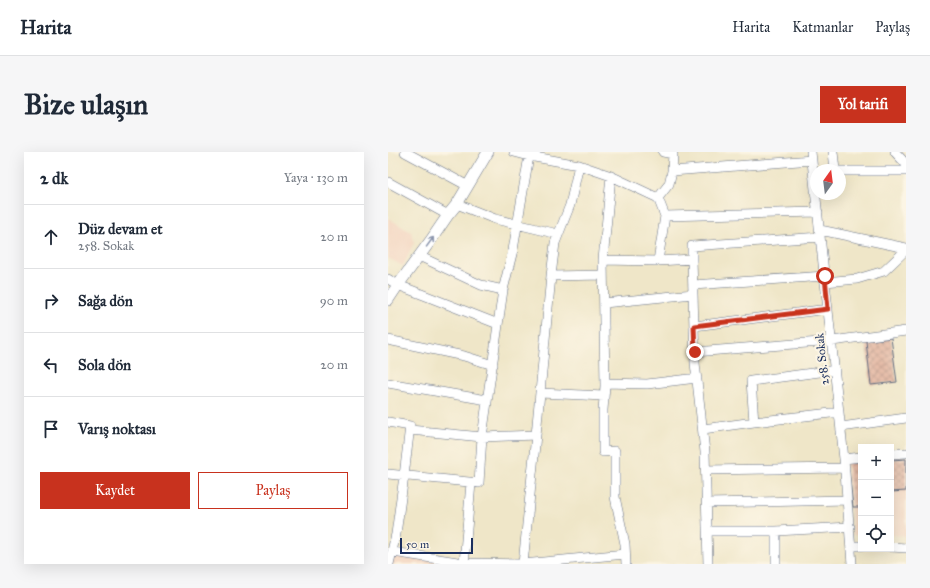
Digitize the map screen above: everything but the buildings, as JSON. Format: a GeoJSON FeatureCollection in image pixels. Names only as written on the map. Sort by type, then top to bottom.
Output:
{"type":"FeatureCollection","features":[{"type":"Feature","properties":{"kind":"street"},"geometry":{"type":"LineString","coordinates":[[405,152],[468,186]]}},
{"type":"Feature","properties":{"kind":"street"},"geometry":{"type":"LineString","coordinates":[[388,300],[457,204],[488,152]]}},
{"type":"Feature","properties":{"kind":"street"},"geometry":{"type":"LineString","coordinates":[[514,152],[579,165],[611,176],[658,198],[665,216],[658,261]]}},
{"type":"Feature","properties":{"kind":"street"},"geometry":{"type":"LineString","coordinates":[[658,198],[669,184],[672,171],[673,154],[663,152]]}},
{"type":"Feature","properties":{"kind":"street"},"geometry":{"type":"LineString","coordinates":[[833,152],[834,164]]}},
{"type":"Feature","properties":{"kind":"street"},"geometry":{"type":"LineString","coordinates":[[895,152],[906,164]]}},
{"type":"Feature","properties":{"kind":"street"},"geometry":{"type":"LineString","coordinates":[[388,474],[479,484],[482,437],[503,290],[512,250],[529,156]]}},
{"type":"Feature","properties":{"kind":"street"},"geometry":{"type":"LineString","coordinates":[[672,171],[812,156]]}},
{"type":"Feature","properties":{"kind":"street","name":"258. Sokak"},"geometry":{"type":"LineString","coordinates":[[812,156],[845,463],[852,564]]}},
{"type":"Feature","properties":{"kind":"street"},"geometry":{"type":"LineString","coordinates":[[523,564],[555,243],[570,205],[579,165]]}},
{"type":"Feature","properties":{"kind":"street"},"geometry":{"type":"LineString","coordinates":[[846,170],[906,171]]}},
{"type":"Feature","properties":{"kind":"street"},"geometry":{"type":"LineString","coordinates":[[611,176],[603,260],[605,383],[603,410],[603,452],[614,451],[615,497],[625,544],[626,564]]}},
{"type":"Feature","properties":{"kind":"street"},"geometry":{"type":"LineString","coordinates":[[388,182],[448,215]]}},
{"type":"Feature","properties":{"kind":"street"},"geometry":{"type":"LineString","coordinates":[[457,204],[495,219],[558,234]]}},
{"type":"Feature","properties":{"kind":"street"},"geometry":{"type":"LineString","coordinates":[[665,216],[818,212]]}},
{"type":"Feature","properties":{"kind":"street"},"geometry":{"type":"LineString","coordinates":[[708,564],[706,470],[695,352],[692,246],[820,233],[906,249]]}},
{"type":"Feature","properties":{"kind":"street"},"geometry":{"type":"LineString","coordinates":[[604,303],[693,289],[825,279],[857,279],[884,271],[906,249]]}},
{"type":"Feature","properties":{"kind":"street"},"geometry":{"type":"LineString","coordinates":[[419,256],[481,285],[503,290]]}},
{"type":"Feature","properties":{"kind":"street"},"geometry":{"type":"LineString","coordinates":[[603,260],[658,261],[692,259]]}},
{"type":"Feature","properties":{"kind":"street"},"geometry":{"type":"LineString","coordinates":[[551,276],[603,275]]}},
{"type":"Feature","properties":{"kind":"street"},"geometry":{"type":"LineString","coordinates":[[388,279],[398,285],[498,324]]}},
{"type":"Feature","properties":{"kind":"street"},"geometry":{"type":"LineString","coordinates":[[694,326],[828,309]]}},
{"type":"Feature","properties":{"kind":"street"},"geometry":{"type":"LineString","coordinates":[[695,352],[832,341],[906,331]]}},
{"type":"Feature","properties":{"kind":"street"},"geometry":{"type":"LineString","coordinates":[[388,340],[464,356],[493,365]]}},
{"type":"Feature","properties":{"kind":"street"},"geometry":{"type":"LineString","coordinates":[[754,422],[751,381],[835,370]]}},
{"type":"Feature","properties":{"kind":"street"},"geometry":{"type":"LineString","coordinates":[[605,383],[647,384],[697,378]]}},
{"type":"Feature","properties":{"kind":"street"},"geometry":{"type":"LineString","coordinates":[[388,383],[487,400]]}},
{"type":"Feature","properties":{"kind":"street"},"geometry":{"type":"LineString","coordinates":[[540,393],[604,396]]}},
{"type":"Feature","properties":{"kind":"street"},"geometry":{"type":"LineString","coordinates":[[703,429],[839,412]]}},
{"type":"Feature","properties":{"kind":"street"},"geometry":{"type":"LineString","coordinates":[[841,427],[906,418]]}},
{"type":"Feature","properties":{"kind":"street"},"geometry":{"type":"LineString","coordinates":[[388,422],[410,426],[393,552],[389,564]]}},
{"type":"Feature","properties":{"kind":"street"},"geometry":{"type":"LineString","coordinates":[[410,430],[482,437],[536,435]]}},
{"type":"Feature","properties":{"kind":"street"},"geometry":{"type":"LineString","coordinates":[[894,454],[906,453]]}},
{"type":"Feature","properties":{"kind":"street"},"geometry":{"type":"LineString","coordinates":[[706,470],[845,463],[858,458]]}},
{"type":"Feature","properties":{"kind":"street"},"geometry":{"type":"LineString","coordinates":[[464,564],[471,483]]}},
{"type":"Feature","properties":{"kind":"street"},"geometry":{"type":"LineString","coordinates":[[707,503],[848,500]]}},
{"type":"Feature","properties":{"kind":"street"},"geometry":{"type":"LineString","coordinates":[[707,531],[776,531],[850,527]]}},
{"type":"Feature","properties":{"kind":"street"},"geometry":{"type":"LineString","coordinates":[[776,531],[776,564]]}},
{"type":"Feature","properties":{"kind":"street"},"geometry":{"type":"LineString","coordinates":[[851,546],[858,546]]}},
{"type":"Feature","properties":{"kind":"street"},"geometry":{"type":"LineString","coordinates":[[894,547],[906,548]]}},
{"type":"Feature","properties":{"kind":"street"},"geometry":{"type":"LineString","coordinates":[[393,552],[464,564],[523,564],[625,554]]}},
{"type":"Feature","properties":{"kind":"shaded area"},"geometry":{"type":"Polygon","coordinates":[[[388,218],[411,232],[414,242],[403,266],[388,258],[388,218]]]}},
{"type":"Feature","properties":{"kind":"shaded area"},"geometry":{"type":"Polygon","coordinates":[[[906,456],[906,536],[894,535],[894,457],[906,456]]]}},
{"type":"Feature","properties":{"kind":"shaded area"},"geometry":{"type":"Polygon","coordinates":[[[858,459],[858,535],[853,535],[846,460],[858,459]]]}},
{"type":"Feature","properties":{"kind":"shaded area"},"geometry":{"type":"Polygon","coordinates":[[[392,554],[452,564],[389,564],[392,554]]]}},
{"type":"Feature","properties":{"kind":"route"},"geometry":{"type":"LineString","coordinates":[[695,352],[694,326],[828,309],[825,276]]}}]}
